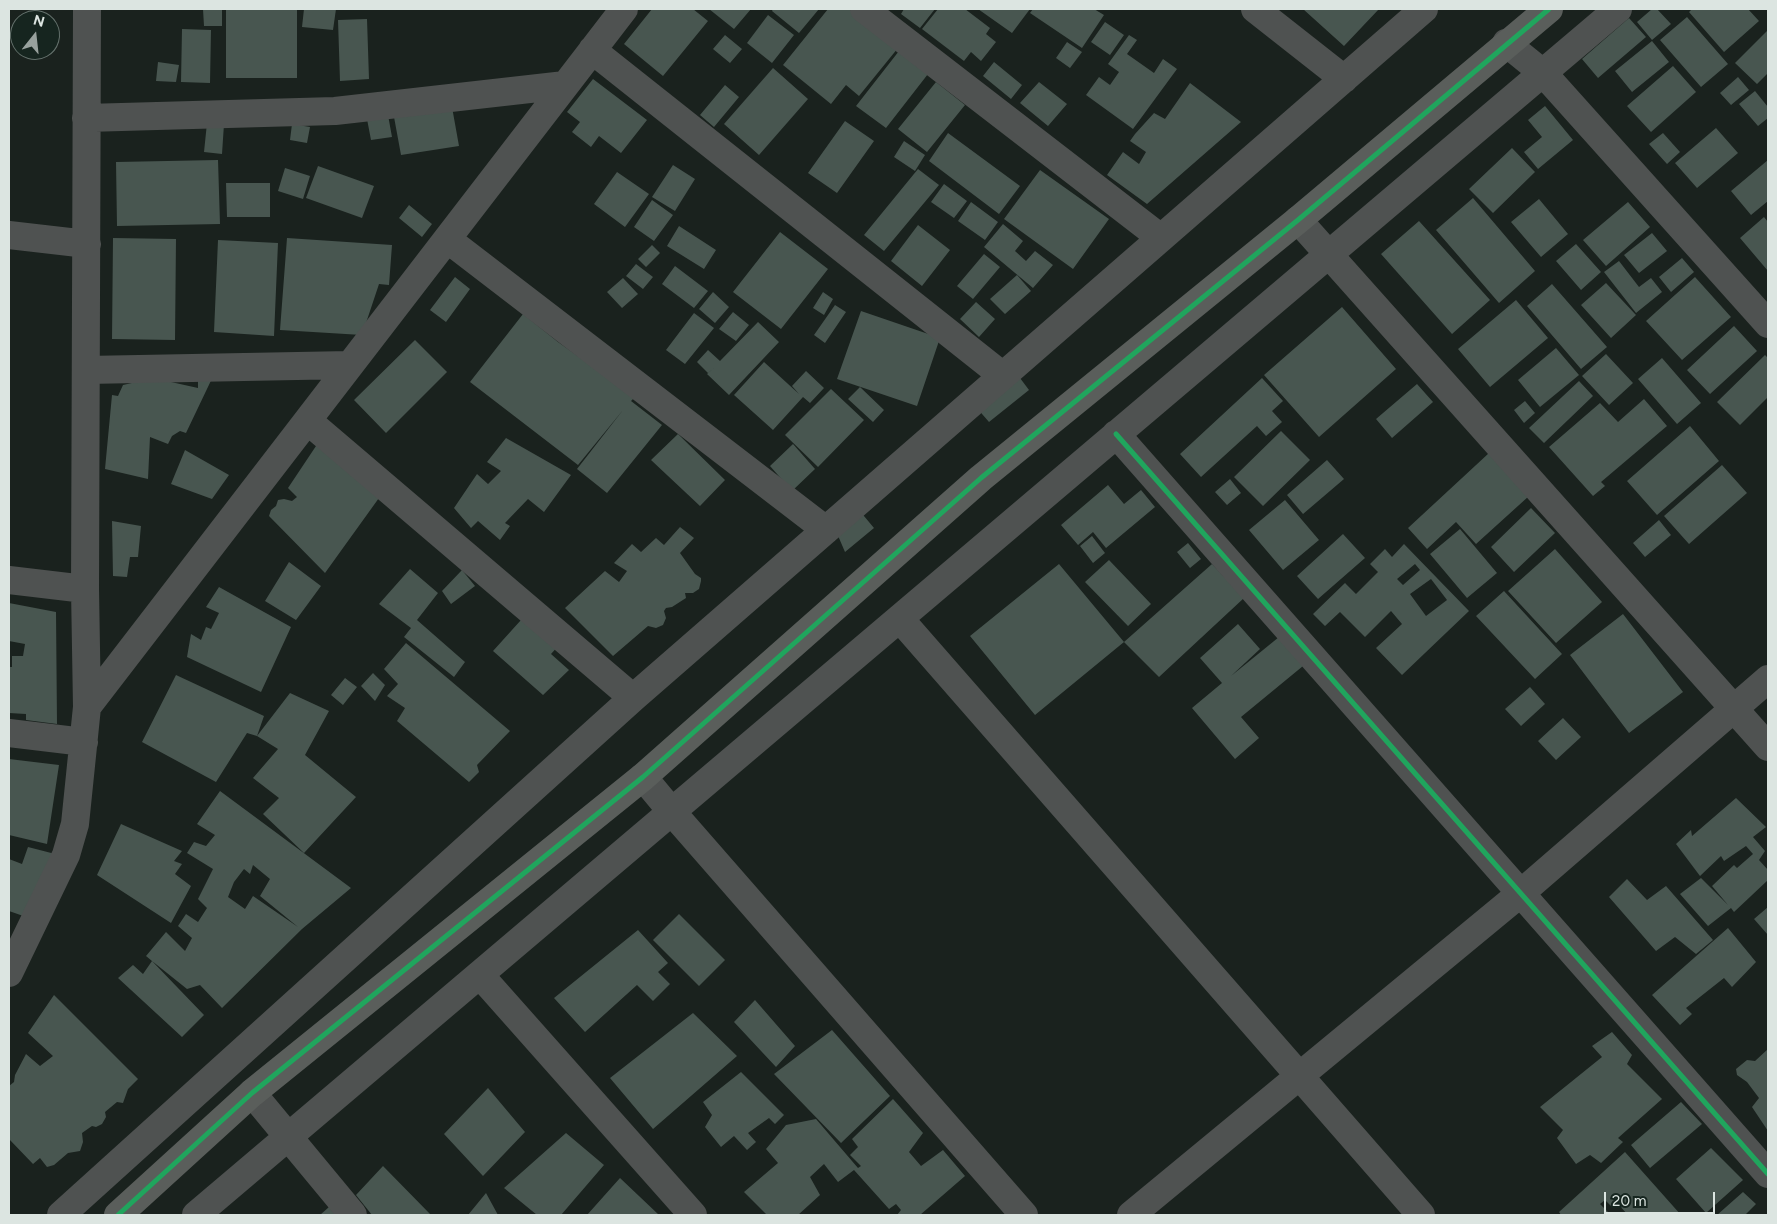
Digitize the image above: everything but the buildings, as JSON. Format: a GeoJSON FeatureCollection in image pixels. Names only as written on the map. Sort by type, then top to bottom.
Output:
{"type":"FeatureCollection","features":[{"type":"Feature","properties":{"kind":"street"},"geometry":{"type":"LineString","coordinates":[[10,968],[66,855],[75,824],[87,707],[85,589],[87,9]]}},
{"type":"Feature","properties":{"kind":"street"},"geometry":{"type":"LineString","coordinates":[[87,707],[624,9]]}},
{"type":"Feature","properties":{"kind":"street"},"geometry":{"type":"LineString","coordinates":[[864,9],[1161,238]]}},
{"type":"Feature","properties":{"kind":"street"},"geometry":{"type":"LineString","coordinates":[[1254,9],[1344,79]]}},
{"type":"Feature","properties":{"kind":"street"},"geometry":{"type":"LineString","coordinates":[[60,1215],[633,698],[1424,9]]}},
{"type":"Feature","properties":{"kind":"street"},"geometry":{"type":"LineString","coordinates":[[118,1215],[252,1093],[643,777],[981,478],[1298,220],[1506,43],[1549,9]]}},
{"type":"Feature","properties":{"kind":"street"},"geometry":{"type":"LineString","coordinates":[[196,1215],[1618,9]]}},
{"type":"Feature","properties":{"kind":"street"},"geometry":{"type":"LineString","coordinates":[[1506,43],[1542,73],[1768,324]]}},
{"type":"Feature","properties":{"kind":"street"},"geometry":{"type":"LineString","coordinates":[[592,50],[1003,376]]}},
{"type":"Feature","properties":{"kind":"street"},"geometry":{"type":"LineString","coordinates":[[86,118],[335,111],[565,85]]}},
{"type":"Feature","properties":{"kind":"street"},"geometry":{"type":"LineString","coordinates":[[1298,220],[1768,747]]}},
{"type":"Feature","properties":{"kind":"street"},"geometry":{"type":"LineString","coordinates":[[9,235],[87,244]]}},
{"type":"Feature","properties":{"kind":"street"},"geometry":{"type":"LineString","coordinates":[[447,239],[826,530]]}},
{"type":"Feature","properties":{"kind":"street"},"geometry":{"type":"LineString","coordinates":[[86,370],[350,365]]}},
{"type":"Feature","properties":{"kind":"street"},"geometry":{"type":"LineString","coordinates":[[308,420],[633,698]]}},
{"type":"Feature","properties":{"kind":"street"},"geometry":{"type":"LineString","coordinates":[[1116,434],[1768,1174]]}},
{"type":"Feature","properties":{"kind":"street"},"geometry":{"type":"LineString","coordinates":[[9,580],[85,589]]}},
{"type":"Feature","properties":{"kind":"street"},"geometry":{"type":"LineString","coordinates":[[900,619],[1421,1215]]}},
{"type":"Feature","properties":{"kind":"street"},"geometry":{"type":"LineString","coordinates":[[1132,1215],[1521,893],[1768,679]]}},
{"type":"Feature","properties":{"kind":"street"},"geometry":{"type":"LineString","coordinates":[[9,733],[84,742]]}},
{"type":"Feature","properties":{"kind":"street"},"geometry":{"type":"LineString","coordinates":[[643,777],[1024,1215]]}},
{"type":"Feature","properties":{"kind":"street"},"geometry":{"type":"LineString","coordinates":[[480,975],[692,1215]]}},
{"type":"Feature","properties":{"kind":"street"},"geometry":{"type":"LineString","coordinates":[[252,1093],[353,1215]]}},
{"type":"Feature","properties":{"kind":"cycle path"},"geometry":{"type":"LineString","coordinates":[[118,1215],[252,1093],[643,777],[981,478],[1298,220],[1549,9]]}},
{"type":"Feature","properties":{"kind":"cycle path"},"geometry":{"type":"LineString","coordinates":[[1116,434],[1768,1174]]}}]}
